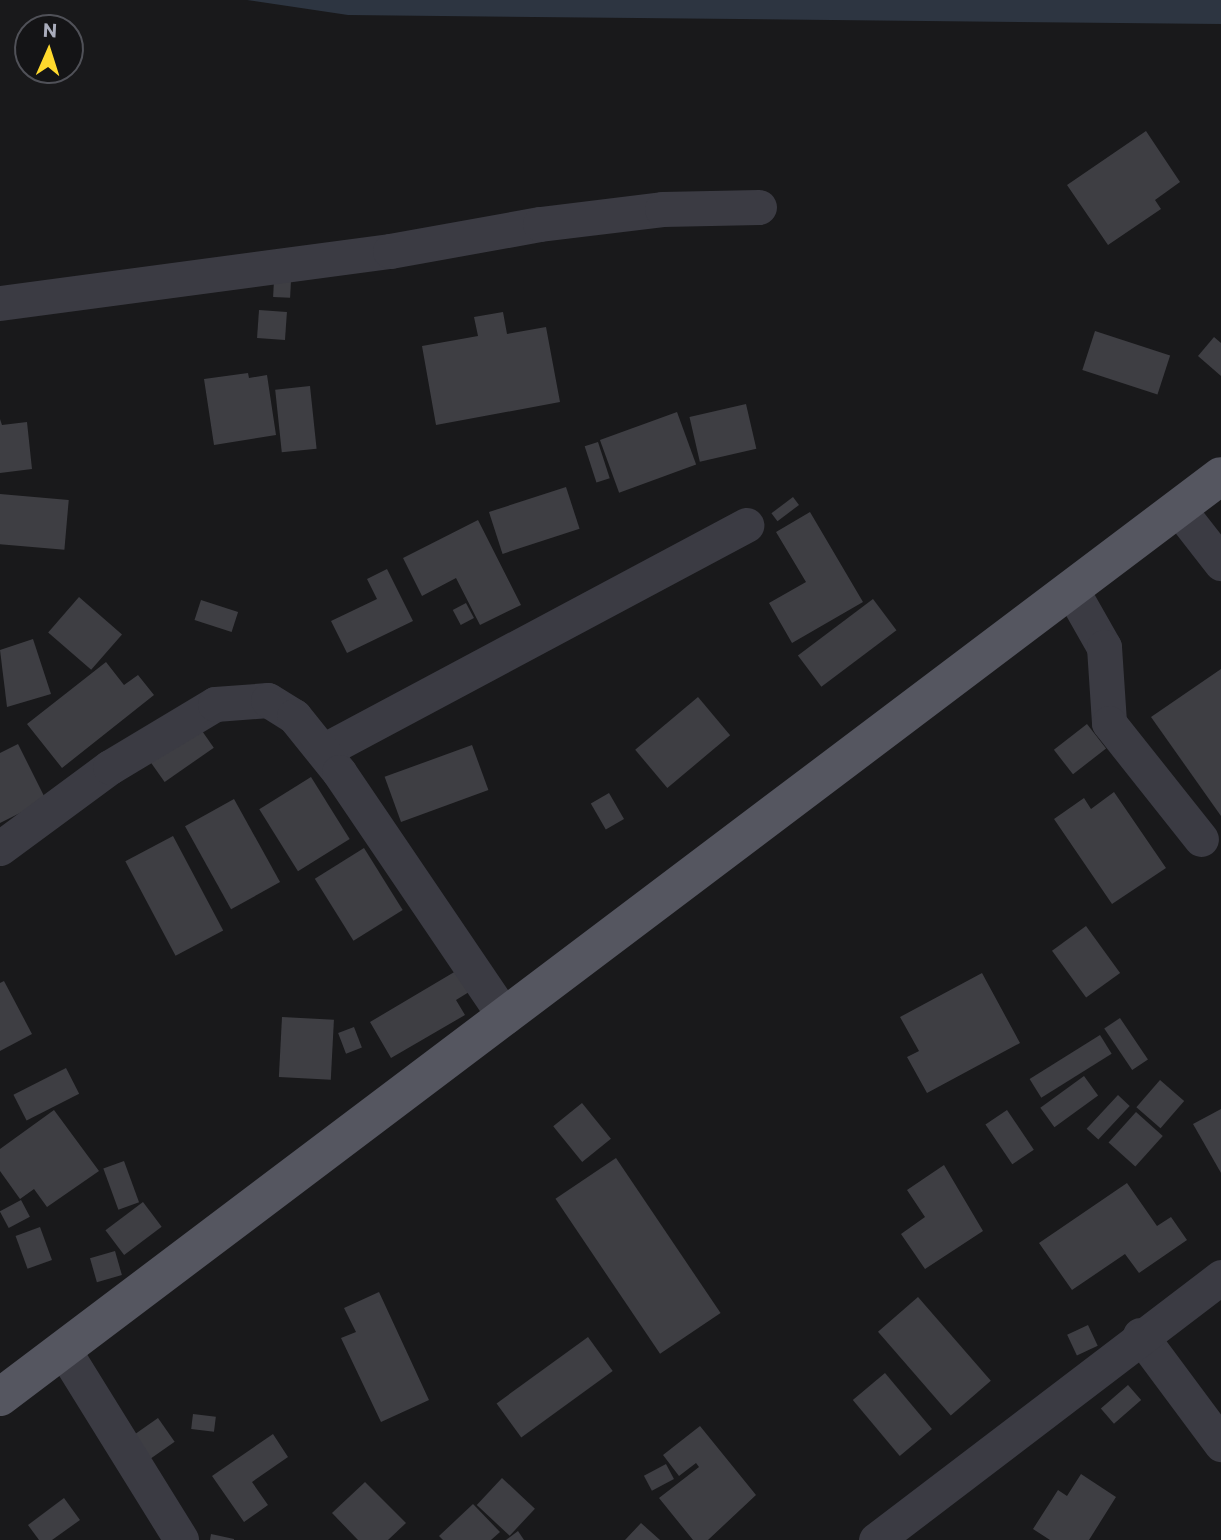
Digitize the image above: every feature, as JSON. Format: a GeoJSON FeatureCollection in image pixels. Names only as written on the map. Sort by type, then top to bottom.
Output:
{"type":"FeatureCollection","features":[{"type":"Feature","properties":{"kind":"main road"},"geometry":{"type":"LineString","coordinates":[[0,1397],[1221,476]]}},
{"type":"Feature","properties":{"kind":"street"},"geometry":{"type":"LineString","coordinates":[[0,303],[390,251],[540,224],[662,209],[759,208]]}},
{"type":"Feature","properties":{"kind":"street"},"geometry":{"type":"LineString","coordinates":[[1178,508],[1221,563]]}},
{"type":"Feature","properties":{"kind":"street"},"geometry":{"type":"LineString","coordinates":[[323,751],[747,525]]}},
{"type":"Feature","properties":{"kind":"street"},"geometry":{"type":"LineString","coordinates":[[1071,589],[1104,647],[1109,723],[1201,839]]}},
{"type":"Feature","properties":{"kind":"street"},"geometry":{"type":"LineString","coordinates":[[0,848],[110,766],[215,704],[268,700],[295,716],[323,751],[505,1017]]}},
{"type":"Feature","properties":{"kind":"street"},"geometry":{"type":"LineString","coordinates":[[876,1540],[1140,1335],[1221,1277]]}},
{"type":"Feature","properties":{"kind":"street"},"geometry":{"type":"LineString","coordinates":[[1140,1335],[1221,1444]]}},
{"type":"Feature","properties":{"kind":"street"},"geometry":{"type":"LineString","coordinates":[[63,1349],[181,1539]]}},
{"type":"Feature","properties":{"kind":"water"},"geometry":{"type":"Polygon","coordinates":[[[247,0],[1221,0],[1221,24],[348,15],[247,0]]]}},
{"type":"Feature","properties":{"kind":"building"},"geometry":{"type":"Polygon","coordinates":[[[1146,131],[1180,182],[1155,200],[1161,209],[1108,245],[1067,185],[1146,131]]]}},
{"type":"Feature","properties":{"kind":"building"},"geometry":{"type":"Polygon","coordinates":[[[274,280],[291,281],[290,298],[273,297],[274,280]]]}},
{"type":"Feature","properties":{"kind":"building"},"geometry":{"type":"Polygon","coordinates":[[[259,310],[287,312],[285,340],[257,338],[259,310]]]}},
{"type":"Feature","properties":{"kind":"building"},"geometry":{"type":"Polygon","coordinates":[[[503,312],[507,334],[546,327],[560,402],[436,425],[422,346],[478,336],[474,317],[503,312]]]}},
{"type":"Feature","properties":{"kind":"building"},"geometry":{"type":"Polygon","coordinates":[[[1095,331],[1170,355],[1157,394],[1082,370],[1095,331]]]}},
{"type":"Feature","properties":{"kind":"building"},"geometry":{"type":"Polygon","coordinates":[[[1214,337],[1221,343],[1221,376],[1198,356],[1214,337]]]}},
{"type":"Feature","properties":{"kind":"building"},"geometry":{"type":"Polygon","coordinates":[[[248,373],[249,378],[267,375],[276,435],[214,445],[204,379],[248,373]]]}},
{"type":"Feature","properties":{"kind":"building"},"geometry":{"type":"Polygon","coordinates":[[[310,386],[317,449],[282,452],[275,390],[310,386]]]}},
{"type":"Feature","properties":{"kind":"building"},"geometry":{"type":"Polygon","coordinates":[[[746,404],[756,449],[700,462],[689,417],[746,404]]]}},
{"type":"Feature","properties":{"kind":"building"},"geometry":{"type":"Polygon","coordinates":[[[677,412],[696,465],[619,493],[600,440],[677,412]]]}},
{"type":"Feature","properties":{"kind":"building"},"geometry":{"type":"Polygon","coordinates":[[[0,419],[2,425],[27,422],[32,469],[0,473],[0,419]]]}},
{"type":"Feature","properties":{"kind":"building"},"geometry":{"type":"Polygon","coordinates":[[[598,442],[610,478],[596,482],[585,446],[598,442]]]}},
{"type":"Feature","properties":{"kind":"building"},"geometry":{"type":"Polygon","coordinates":[[[566,487],[580,529],[503,554],[489,512],[566,487]]]}},
{"type":"Feature","properties":{"kind":"building"},"geometry":{"type":"Polygon","coordinates":[[[0,494],[69,500],[64,550],[0,544],[0,494]]]}},
{"type":"Feature","properties":{"kind":"building"},"geometry":{"type":"Polygon","coordinates":[[[793,497],[799,505],[777,521],[771,513],[793,497]]]}},
{"type":"Feature","properties":{"kind":"building"},"geometry":{"type":"Polygon","coordinates":[[[810,512],[863,602],[792,643],[769,603],[806,582],[776,532],[810,512]]]}},
{"type":"Feature","properties":{"kind":"building"},"geometry":{"type":"Polygon","coordinates":[[[478,520],[521,605],[480,625],[456,578],[422,596],[403,558],[478,520]]]}},
{"type":"Feature","properties":{"kind":"building"},"geometry":{"type":"Polygon","coordinates":[[[387,569],[413,621],[347,653],[331,621],[377,599],[367,579],[387,569]]]}},
{"type":"Feature","properties":{"kind":"building"},"geometry":{"type":"Polygon","coordinates":[[[79,597],[122,634],[91,670],[48,632],[79,597]]]}},
{"type":"Feature","properties":{"kind":"building"},"geometry":{"type":"Polygon","coordinates":[[[873,599],[896,630],[821,687],[798,656],[873,599]]]}},
{"type":"Feature","properties":{"kind":"building"},"geometry":{"type":"Polygon","coordinates":[[[201,600],[238,612],[232,632],[195,620],[201,600]]]}},
{"type":"Feature","properties":{"kind":"building"},"geometry":{"type":"Polygon","coordinates":[[[466,603],[474,618],[461,625],[453,610],[466,603]]]}},
{"type":"Feature","properties":{"kind":"building"},"geometry":{"type":"Polygon","coordinates":[[[33,639],[51,694],[7,707],[0,650],[33,639]]]}},
{"type":"Feature","properties":{"kind":"building"},"geometry":{"type":"Polygon","coordinates":[[[106,662],[124,685],[138,675],[154,695],[62,768],[27,724],[106,662]]]}},
{"type":"Feature","properties":{"kind":"building"},"geometry":{"type":"Polygon","coordinates":[[[1221,669],[1221,816],[1151,717],[1221,669]]]}},
{"type":"Feature","properties":{"kind":"building"},"geometry":{"type":"Polygon","coordinates":[[[698,697],[730,735],[667,788],[635,750],[698,697]]]}},
{"type":"Feature","properties":{"kind":"building"},"geometry":{"type":"Polygon","coordinates":[[[1087,724],[1106,748],[1073,774],[1054,750],[1087,724]]]}},
{"type":"Feature","properties":{"kind":"building"},"geometry":{"type":"Polygon","coordinates":[[[200,728],[214,748],[165,782],[151,762],[200,728]]]}},
{"type":"Feature","properties":{"kind":"building"},"geometry":{"type":"Polygon","coordinates":[[[18,744],[46,800],[0,823],[0,753],[18,744]]]}},
{"type":"Feature","properties":{"kind":"building"},"geometry":{"type":"Polygon","coordinates":[[[472,745],[488,790],[401,822],[385,777],[472,745]]]}},
{"type":"Feature","properties":{"kind":"building"},"geometry":{"type":"Polygon","coordinates":[[[311,777],[350,839],[298,871],[259,809],[311,777]]]}},
{"type":"Feature","properties":{"kind":"building"},"geometry":{"type":"Polygon","coordinates":[[[1114,792],[1166,868],[1112,904],[1054,819],[1084,798],[1091,809],[1114,792]]]}},
{"type":"Feature","properties":{"kind":"building"},"geometry":{"type":"Polygon","coordinates":[[[609,793],[624,819],[606,829],[591,804],[609,793]]]}},
{"type":"Feature","properties":{"kind":"building"},"geometry":{"type":"Polygon","coordinates":[[[234,799],[280,882],[231,909],[185,826],[234,799]]]}},
{"type":"Feature","properties":{"kind":"building"},"geometry":{"type":"Polygon","coordinates":[[[173,836],[223,930],[176,956],[125,861],[173,836]]]}},
{"type":"Feature","properties":{"kind":"building"},"geometry":{"type":"Polygon","coordinates":[[[364,848],[403,910],[353,941],[315,879],[364,848]]]}},
{"type":"Feature","properties":{"kind":"building"},"geometry":{"type":"Polygon","coordinates":[[[1086,926],[1120,973],[1086,998],[1052,951],[1086,926]]]}},
{"type":"Feature","properties":{"kind":"building"},"geometry":{"type":"Polygon","coordinates":[[[456,971],[469,992],[456,1000],[465,1015],[391,1058],[370,1022],[456,971]]]}},
{"type":"Feature","properties":{"kind":"building"},"geometry":{"type":"Polygon","coordinates":[[[982,973],[1020,1043],[927,1093],[907,1057],[919,1051],[900,1017],[982,973]]]}},
{"type":"Feature","properties":{"kind":"building"},"geometry":{"type":"Polygon","coordinates":[[[4,981],[32,1034],[0,1051],[0,983],[4,981]]]}},
{"type":"Feature","properties":{"kind":"building"},"geometry":{"type":"Polygon","coordinates":[[[282,1017],[334,1020],[331,1080],[279,1077],[282,1017]]]}},
{"type":"Feature","properties":{"kind":"building"},"geometry":{"type":"Polygon","coordinates":[[[1120,1018],[1148,1059],[1132,1070],[1104,1029],[1120,1018]]]}},
{"type":"Feature","properties":{"kind":"building"},"geometry":{"type":"Polygon","coordinates":[[[354,1027],[362,1048],[346,1054],[338,1033],[354,1027]]]}},
{"type":"Feature","properties":{"kind":"building"},"geometry":{"type":"Polygon","coordinates":[[[1100,1035],[1112,1054],[1041,1098],[1030,1079],[1100,1035]]]}},
{"type":"Feature","properties":{"kind":"building"},"geometry":{"type":"Polygon","coordinates":[[[66,1068],[79,1094],[27,1121],[13,1095],[66,1068]]]}},
{"type":"Feature","properties":{"kind":"building"},"geometry":{"type":"Polygon","coordinates":[[[1084,1076],[1098,1095],[1054,1127],[1040,1108],[1084,1076]]]}},
{"type":"Feature","properties":{"kind":"building"},"geometry":{"type":"Polygon","coordinates":[[[1160,1080],[1184,1101],[1161,1128],[1136,1107],[1160,1080]]]}},
{"type":"Feature","properties":{"kind":"building"},"geometry":{"type":"Polygon","coordinates":[[[1118,1095],[1130,1106],[1098,1140],[1087,1129],[1118,1095]]]}},
{"type":"Feature","properties":{"kind":"building"},"geometry":{"type":"Polygon","coordinates":[[[582,1103],[611,1139],[582,1162],[553,1126],[582,1103]]]}},
{"type":"Feature","properties":{"kind":"building"},"geometry":{"type":"Polygon","coordinates":[[[1221,1109],[1221,1173],[1193,1124],[1221,1109]]]}},
{"type":"Feature","properties":{"kind":"building"},"geometry":{"type":"Polygon","coordinates":[[[54,1110],[99,1171],[47,1207],[34,1189],[20,1199],[0,1171],[0,1149],[54,1110]]]}},
{"type":"Feature","properties":{"kind":"building"},"geometry":{"type":"Polygon","coordinates":[[[1007,1110],[1034,1150],[1012,1164],[985,1125],[1007,1110]]]}},
{"type":"Feature","properties":{"kind":"building"},"geometry":{"type":"Polygon","coordinates":[[[1136,1112],[1163,1136],[1135,1167],[1109,1142],[1136,1112]]]}},
{"type":"Feature","properties":{"kind":"building"},"geometry":{"type":"Polygon","coordinates":[[[616,1158],[721,1313],[660,1354],[555,1199],[616,1158]]]}},
{"type":"Feature","properties":{"kind":"building"},"geometry":{"type":"Polygon","coordinates":[[[124,1161],[139,1202],[118,1210],[103,1169],[124,1161]]]}},
{"type":"Feature","properties":{"kind":"building"},"geometry":{"type":"Polygon","coordinates":[[[944,1165],[983,1231],[925,1269],[901,1234],[925,1217],[907,1190],[944,1165]]]}},
{"type":"Feature","properties":{"kind":"building"},"geometry":{"type":"Polygon","coordinates":[[[1127,1183],[1157,1226],[1171,1217],[1187,1240],[1139,1273],[1125,1254],[1072,1290],[1039,1243],[1127,1183]]]}},
{"type":"Feature","properties":{"kind":"building"},"geometry":{"type":"Polygon","coordinates":[[[21,1200],[30,1217],[9,1228],[0,1211],[21,1200]]]}},
{"type":"Feature","properties":{"kind":"building"},"geometry":{"type":"Polygon","coordinates":[[[143,1202],[162,1227],[124,1255],[105,1230],[143,1202]]]}},
{"type":"Feature","properties":{"kind":"building"},"geometry":{"type":"Polygon","coordinates":[[[40,1227],[52,1260],[28,1269],[16,1236],[40,1227]]]}},
{"type":"Feature","properties":{"kind":"building"},"geometry":{"type":"Polygon","coordinates":[[[115,1251],[122,1275],[97,1282],[90,1258],[115,1251]]]}},
{"type":"Feature","properties":{"kind":"building"},"geometry":{"type":"Polygon","coordinates":[[[379,1292],[429,1400],[381,1422],[341,1338],[356,1332],[344,1308],[379,1292]]]}},
{"type":"Feature","properties":{"kind":"building"},"geometry":{"type":"Polygon","coordinates":[[[918,1297],[991,1381],[951,1416],[878,1332],[918,1297]]]}},
{"type":"Feature","properties":{"kind":"building"},"geometry":{"type":"Polygon","coordinates":[[[1088,1325],[1098,1346],[1077,1356],[1067,1335],[1088,1325]]]}},
{"type":"Feature","properties":{"kind":"building"},"geometry":{"type":"Polygon","coordinates":[[[588,1337],[613,1371],[521,1437],[497,1403],[588,1337]]]}},
{"type":"Feature","properties":{"kind":"building"},"geometry":{"type":"Polygon","coordinates":[[[885,1373],[932,1429],[900,1456],[853,1400],[885,1373]]]}},
{"type":"Feature","properties":{"kind":"building"},"geometry":{"type":"Polygon","coordinates":[[[1128,1385],[1141,1400],[1114,1424],[1101,1409],[1128,1385]]]}},
{"type":"Feature","properties":{"kind":"building"},"geometry":{"type":"Polygon","coordinates":[[[193,1414],[216,1417],[214,1432],[191,1429],[193,1414]]]}},
{"type":"Feature","properties":{"kind":"building"},"geometry":{"type":"Polygon","coordinates":[[[158,1418],[175,1442],[150,1459],[133,1435],[158,1418]]]}},
{"type":"Feature","properties":{"kind":"building"},"geometry":{"type":"Polygon","coordinates":[[[700,1426],[756,1495],[708,1540],[693,1540],[659,1498],[699,1467],[696,1463],[679,1476],[663,1455],[700,1426]]]}},
{"type":"Feature","properties":{"kind":"building"},"geometry":{"type":"Polygon","coordinates":[[[273,1434],[288,1457],[252,1482],[268,1505],[244,1522],[212,1476],[273,1434]]]}},
{"type":"Feature","properties":{"kind":"building"},"geometry":{"type":"Polygon","coordinates":[[[666,1464],[674,1479],[652,1491],[644,1476],[666,1464]]]}},
{"type":"Feature","properties":{"kind":"building"},"geometry":{"type":"Polygon","coordinates":[[[1081,1474],[1116,1497],[1089,1540],[1050,1540],[1033,1529],[1058,1490],[1067,1496],[1081,1474]]]}},
{"type":"Feature","properties":{"kind":"building"},"geometry":{"type":"Polygon","coordinates":[[[502,1478],[535,1509],[510,1536],[477,1505],[502,1478]]]}},
{"type":"Feature","properties":{"kind":"building"},"geometry":{"type":"Polygon","coordinates":[[[365,1482],[406,1523],[388,1540],[358,1540],[332,1513],[365,1482]]]}},
{"type":"Feature","properties":{"kind":"building"},"geometry":{"type":"Polygon","coordinates":[[[64,1498],[80,1520],[52,1540],[39,1540],[28,1525],[64,1498]]]}},
{"type":"Feature","properties":{"kind":"building"},"geometry":{"type":"Polygon","coordinates":[[[473,1504],[500,1532],[491,1540],[443,1540],[439,1536],[473,1504]]]}},
{"type":"Feature","properties":{"kind":"building"},"geometry":{"type":"Polygon","coordinates":[[[641,1523],[660,1540],[625,1540],[641,1523]]]}},
{"type":"Feature","properties":{"kind":"building"},"geometry":{"type":"Polygon","coordinates":[[[518,1531],[524,1540],[506,1540],[518,1531]]]}},
{"type":"Feature","properties":{"kind":"building"},"geometry":{"type":"Polygon","coordinates":[[[211,1534],[234,1539],[234,1540],[210,1540],[211,1534]]]}}]}
